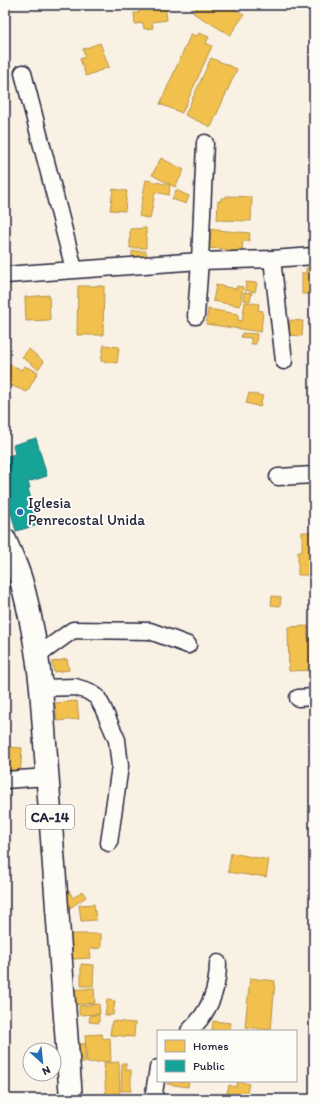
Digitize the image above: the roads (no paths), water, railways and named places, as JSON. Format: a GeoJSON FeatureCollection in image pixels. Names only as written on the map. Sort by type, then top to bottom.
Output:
{"type":"FeatureCollection","features":[{"type":"Feature","properties":{"kind":"highway","name":"CA-14"},"geometry":{"type":"LineString","coordinates":[[5,540],[21,580],[36,644],[48,777],[71,1099]]}},
{"type":"Feature","properties":{"kind":"street"},"geometry":{"type":"LineString","coordinates":[[23,72],[74,269]]}},
{"type":"Feature","properties":{"kind":"street"},"geometry":{"type":"LineString","coordinates":[[196,316],[205,143]]}},
{"type":"Feature","properties":{"kind":"street"},"geometry":{"type":"LineString","coordinates":[[5,274],[200,261],[314,256]]}},
{"type":"Feature","properties":{"kind":"street"},"geometry":{"type":"LineString","coordinates":[[272,259],[284,361]]}},
{"type":"Feature","properties":{"kind":"street"},"geometry":{"type":"LineString","coordinates":[[278,477],[314,475]]}},
{"type":"Feature","properties":{"kind":"street"},"geometry":{"type":"LineString","coordinates":[[37,656],[73,630],[150,631],[188,645]]}},
{"type":"Feature","properties":{"kind":"street"},"geometry":{"type":"LineString","coordinates":[[41,688],[75,687],[88,691],[97,697],[103,708],[116,740],[120,766],[110,843]]}},
{"type":"Feature","properties":{"kind":"street"},"geometry":{"type":"LineString","coordinates":[[5,780],[48,777]]}},
{"type":"Feature","properties":{"kind":"street"},"geometry":{"type":"LineString","coordinates":[[190,1030],[198,1023],[212,1000],[218,976],[218,964]]}},
{"type":"Feature","properties":{"kind":"street"},"geometry":{"type":"LineString","coordinates":[[153,1099],[157,1074]]}},
{"type":"Feature","properties":{"kind":"place","name":"Iglesia Penrecostal Unida"},"geometry":{"type":"Point","coordinates":[20,512]}}]}
